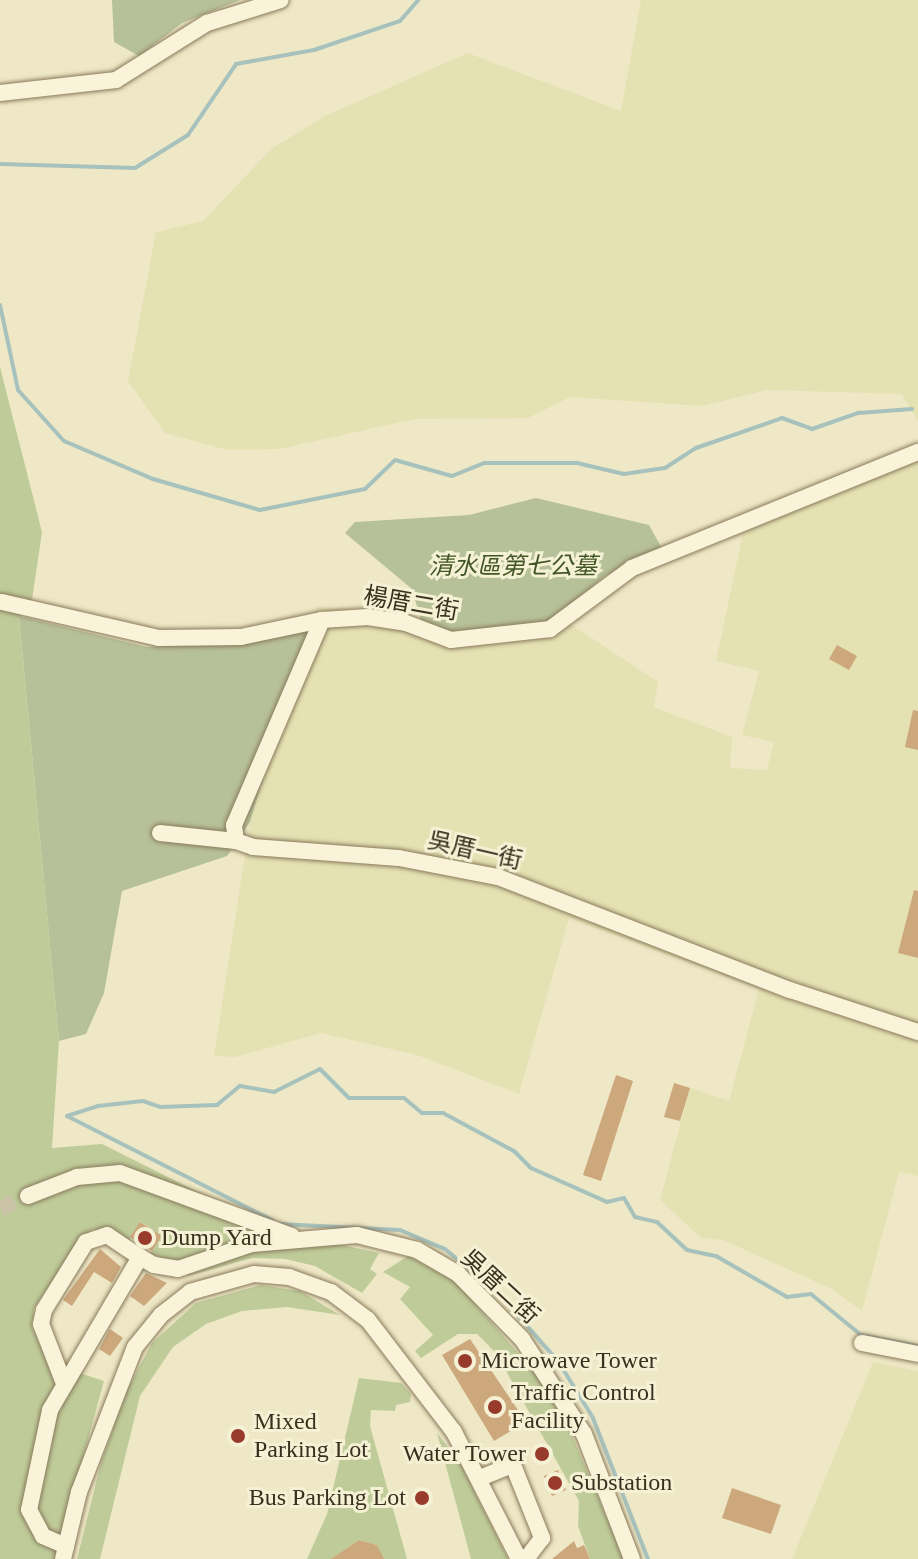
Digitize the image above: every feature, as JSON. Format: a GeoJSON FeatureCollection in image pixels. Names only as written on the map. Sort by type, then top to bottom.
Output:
{"type":"FeatureCollection","features":[{"type":"Feature","properties":{"kind":"street"},"geometry":{"type":"LineString","coordinates":[[0,93],[116,80],[207,23],[281,0]]}},
{"type":"Feature","properties":{"kind":"street","name":"楊厝二街"},"geometry":{"type":"LineString","coordinates":[[2,602],[159,638],[241,637],[322,620],[368,617],[406,623],[451,640],[550,629],[632,568],[918,452]]}},
{"type":"Feature","properties":{"kind":"street"},"geometry":{"type":"LineString","coordinates":[[236,841],[234,825],[322,620]]}},
{"type":"Feature","properties":{"kind":"street","name":"吳厝一街"},"geometry":{"type":"LineString","coordinates":[[160,833],[236,841],[253,847],[399,858],[498,877],[790,990],[918,1032]]}},
{"type":"Feature","properties":{"kind":"street"},"geometry":{"type":"LineString","coordinates":[[28,1196],[77,1177],[120,1173],[265,1229],[302,1238]]}},
{"type":"Feature","properties":{"kind":"street"},"geometry":{"type":"LineString","coordinates":[[63,1381],[41,1324],[44,1310],[86,1242],[107,1235],[154,1265],[178,1269],[234,1248],[302,1238]]}},
{"type":"Feature","properties":{"kind":"street","name":"吳厝二街"},"geometry":{"type":"LineString","coordinates":[[302,1238],[357,1235],[417,1250],[458,1274],[522,1339],[558,1388],[584,1434],[632,1559]]}},
{"type":"Feature","properties":{"kind":"street"},"geometry":{"type":"LineString","coordinates":[[140,1257],[63,1381],[50,1410],[29,1510],[43,1536],[64,1553],[113,1393],[135,1347],[161,1315],[190,1292],[226,1278],[289,1277],[331,1292],[368,1320],[428,1395],[480,1478],[519,1559]]}},
{"type":"Feature","properties":{"kind":"street"},"geometry":{"type":"LineString","coordinates":[[862,1343],[918,1354]]}},
{"type":"Feature","properties":{"kind":"street"},"geometry":{"type":"LineString","coordinates":[[480,1478],[513,1465],[542,1538],[526,1559]]}},
{"type":"Feature","properties":{"kind":"shaded area"},"geometry":{"type":"Polygon","coordinates":[[[641,0],[918,0],[918,421],[902,394],[767,390],[702,406],[570,397],[528,418],[415,419],[279,449],[227,450],[165,433],[128,381],[156,232],[203,221],[271,149],[325,116],[468,53],[621,111],[641,0]]]}},
{"type":"Feature","properties":{"kind":"shaded area"},"geometry":{"type":"Polygon","coordinates":[[[918,445],[918,1176],[899,1172],[862,1311],[832,1289],[723,1240],[701,1238],[660,1200],[690,1088],[729,1101],[759,989],[569,918],[519,1094],[417,1055],[321,1033],[235,1057],[214,1056],[250,822],[317,607],[364,610],[422,624],[557,615],[658,682],[654,707],[732,737],[730,768],[767,770],[774,742],[742,735],[759,671],[716,661],[745,524],[918,445]]]}},
{"type":"Feature","properties":{"kind":"shaded area"},"geometry":{"type":"Polygon","coordinates":[[[873,1362],[918,1371],[918,1559],[792,1559],[873,1362]]]}},
{"type":"Feature","properties":{"kind":"green space"},"geometry":{"type":"Polygon","coordinates":[[[112,0],[240,0],[182,23],[139,56],[114,42],[112,0]]]}},
{"type":"Feature","properties":{"kind":"green space"},"geometry":{"type":"Polygon","coordinates":[[[0,367],[42,532],[31,607],[19,617],[59,1041],[52,1148],[102,1144],[306,1246],[337,1244],[379,1253],[370,1269],[377,1274],[362,1293],[315,1266],[285,1259],[252,1258],[188,1276],[183,1263],[150,1254],[161,1236],[141,1222],[128,1241],[93,1229],[80,1240],[34,1308],[32,1328],[49,1363],[104,1381],[55,1559],[0,1559],[0,367]]]}},
{"type":"Feature","properties":{"kind":"green space","name":"清水區第七公墓"},"geometry":{"type":"Polygon","coordinates":[[[536,498],[649,525],[664,552],[606,575],[543,627],[456,634],[422,624],[412,589],[345,533],[355,522],[469,515],[536,498]]]}},
{"type":"Feature","properties":{"kind":"green space"},"geometry":{"type":"Polygon","coordinates":[[[19,616],[147,647],[237,642],[308,631],[250,822],[227,856],[122,891],[104,993],[86,1034],[59,1041],[19,616]]]}},
{"type":"Feature","properties":{"kind":"green space"},"geometry":{"type":"Polygon","coordinates":[[[408,1256],[455,1281],[555,1395],[624,1559],[590,1559],[578,1526],[579,1501],[496,1353],[477,1334],[458,1334],[421,1358],[415,1351],[433,1335],[400,1299],[410,1287],[383,1272],[408,1256]]]}},
{"type":"Feature","properties":{"kind":"green space"},"geometry":{"type":"Polygon","coordinates":[[[260,1285],[300,1291],[340,1315],[287,1307],[242,1311],[206,1324],[173,1347],[140,1396],[100,1559],[77,1559],[101,1463],[125,1394],[152,1343],[196,1303],[260,1285]]]}},
{"type":"Feature","properties":{"kind":"green space"},"geometry":{"type":"Polygon","coordinates":[[[359,1378],[401,1383],[411,1394],[410,1402],[396,1405],[395,1411],[371,1410],[370,1426],[407,1559],[383,1559],[377,1545],[359,1540],[332,1559],[307,1559],[327,1514],[359,1378]]]}},
{"type":"Feature","properties":{"kind":"green space"},"geometry":{"type":"Polygon","coordinates":[[[437,1433],[461,1464],[508,1559],[471,1559],[437,1433]]]}},
{"type":"Feature","properties":{"kind":"building"},"geometry":{"type":"Polygon","coordinates":[[[837,645],[857,656],[849,670],[829,659],[837,645]]]}},
{"type":"Feature","properties":{"kind":"building"},"geometry":{"type":"Polygon","coordinates":[[[913,710],[918,711],[918,750],[905,747],[913,710]]]}},
{"type":"Feature","properties":{"kind":"building"},"geometry":{"type":"Polygon","coordinates":[[[914,890],[918,891],[918,958],[898,953],[914,890]]]}},
{"type":"Feature","properties":{"kind":"building"},"geometry":{"type":"Polygon","coordinates":[[[616,1075],[633,1081],[601,1181],[583,1175],[616,1075]]]}},
{"type":"Feature","properties":{"kind":"building"},"geometry":{"type":"Polygon","coordinates":[[[674,1083],[690,1088],[680,1121],[664,1117],[674,1083]]]}},
{"type":"Feature","properties":{"kind":"building","name":"Dump Yard"},"geometry":{"type":"Polygon","coordinates":[[[140,1222],[162,1236],[152,1251],[130,1237],[140,1222]]]}},
{"type":"Feature","properties":{"kind":"building"},"geometry":{"type":"Polygon","coordinates":[[[100,1249],[121,1267],[112,1283],[94,1272],[72,1306],[63,1300],[100,1249]]]}},
{"type":"Feature","properties":{"kind":"building"},"geometry":{"type":"Polygon","coordinates":[[[146,1273],[167,1283],[144,1306],[130,1296],[146,1273]]]}},
{"type":"Feature","properties":{"kind":"building"},"geometry":{"type":"Polygon","coordinates":[[[110,1329],[123,1338],[110,1356],[99,1349],[110,1329]]]}},
{"type":"Feature","properties":{"kind":"building"},"geometry":{"type":"Polygon","coordinates":[[[470,1339],[526,1422],[494,1441],[442,1355],[470,1339]]]}},
{"type":"Feature","properties":{"kind":"building"},"geometry":{"type":"Polygon","coordinates":[[[542,1445],[551,1454],[542,1463],[533,1454],[542,1445]]]}},
{"type":"Feature","properties":{"kind":"building","name":"Substation"},"geometry":{"type":"Polygon","coordinates":[[[558,1470],[566,1490],[552,1496],[544,1476],[558,1470]]]}},
{"type":"Feature","properties":{"kind":"building"},"geometry":{"type":"Polygon","coordinates":[[[732,1488],[781,1505],[771,1534],[722,1518],[732,1488]]]}},
{"type":"Feature","properties":{"kind":"building"},"geometry":{"type":"Polygon","coordinates":[[[359,1540],[377,1545],[384,1559],[331,1559],[359,1540]]]}},
{"type":"Feature","properties":{"kind":"building"},"geometry":{"type":"Polygon","coordinates":[[[574,1541],[577,1548],[584,1545],[590,1559],[552,1559],[574,1541]]]}},
{"type":"Feature","properties":{"kind":"waterway"},"geometry":{"type":"LineString","coordinates":[[0,164],[135,168],[188,135],[236,64],[314,50],[400,21],[418,0]]}},
{"type":"Feature","properties":{"kind":"waterway"},"geometry":{"type":"LineString","coordinates":[[0,305],[18,390],[64,441],[153,479],[260,510],[365,489],[395,460],[452,476],[485,463],[577,463],[624,474],[665,468],[696,448],[782,418],[812,429],[858,413],[912,409]]}},
{"type":"Feature","properties":{"kind":"waterway"},"geometry":{"type":"LineString","coordinates":[[67,1116],[98,1106],[143,1101],[160,1107],[217,1105],[240,1086],[274,1092],[320,1069],[349,1098],[404,1098],[422,1113],[443,1113],[514,1151],[531,1168],[607,1202],[624,1198],[635,1217],[657,1222],[687,1250],[716,1256],[787,1297],[811,1294],[861,1335],[918,1346]]}},
{"type":"Feature","properties":{"kind":"waterway"},"geometry":{"type":"LineString","coordinates":[[67,1116],[272,1220]]}},
{"type":"Feature","properties":{"kind":"waterway"},"geometry":{"type":"LineString","coordinates":[[280,1224],[400,1230],[445,1249],[496,1291],[558,1361],[593,1418],[648,1559]]}},
{"type":"Feature","properties":{"kind":"tunnel"},"geometry":{"type":"LineString","coordinates":[[0,1209],[28,1196]]}},
{"type":"Feature","properties":{"kind":"place","name":"Dump Yard"},"geometry":{"type":"Point","coordinates":[145,1238]}},
{"type":"Feature","properties":{"kind":"place","name":"Microwave Tower"},"geometry":{"type":"Point","coordinates":[465,1361]}},
{"type":"Feature","properties":{"kind":"place","name":"Traffic Control Facility"},"geometry":{"type":"Point","coordinates":[495,1407]}},
{"type":"Feature","properties":{"kind":"place","name":"Mixed Parking Lot"},"geometry":{"type":"Point","coordinates":[238,1436]}},
{"type":"Feature","properties":{"kind":"place","name":"Water Tower"},"geometry":{"type":"Point","coordinates":[542,1454]}},
{"type":"Feature","properties":{"kind":"place","name":"Substation"},"geometry":{"type":"Point","coordinates":[555,1483]}},
{"type":"Feature","properties":{"kind":"place","name":"Bus Parking Lot"},"geometry":{"type":"Point","coordinates":[422,1498]}}]}
